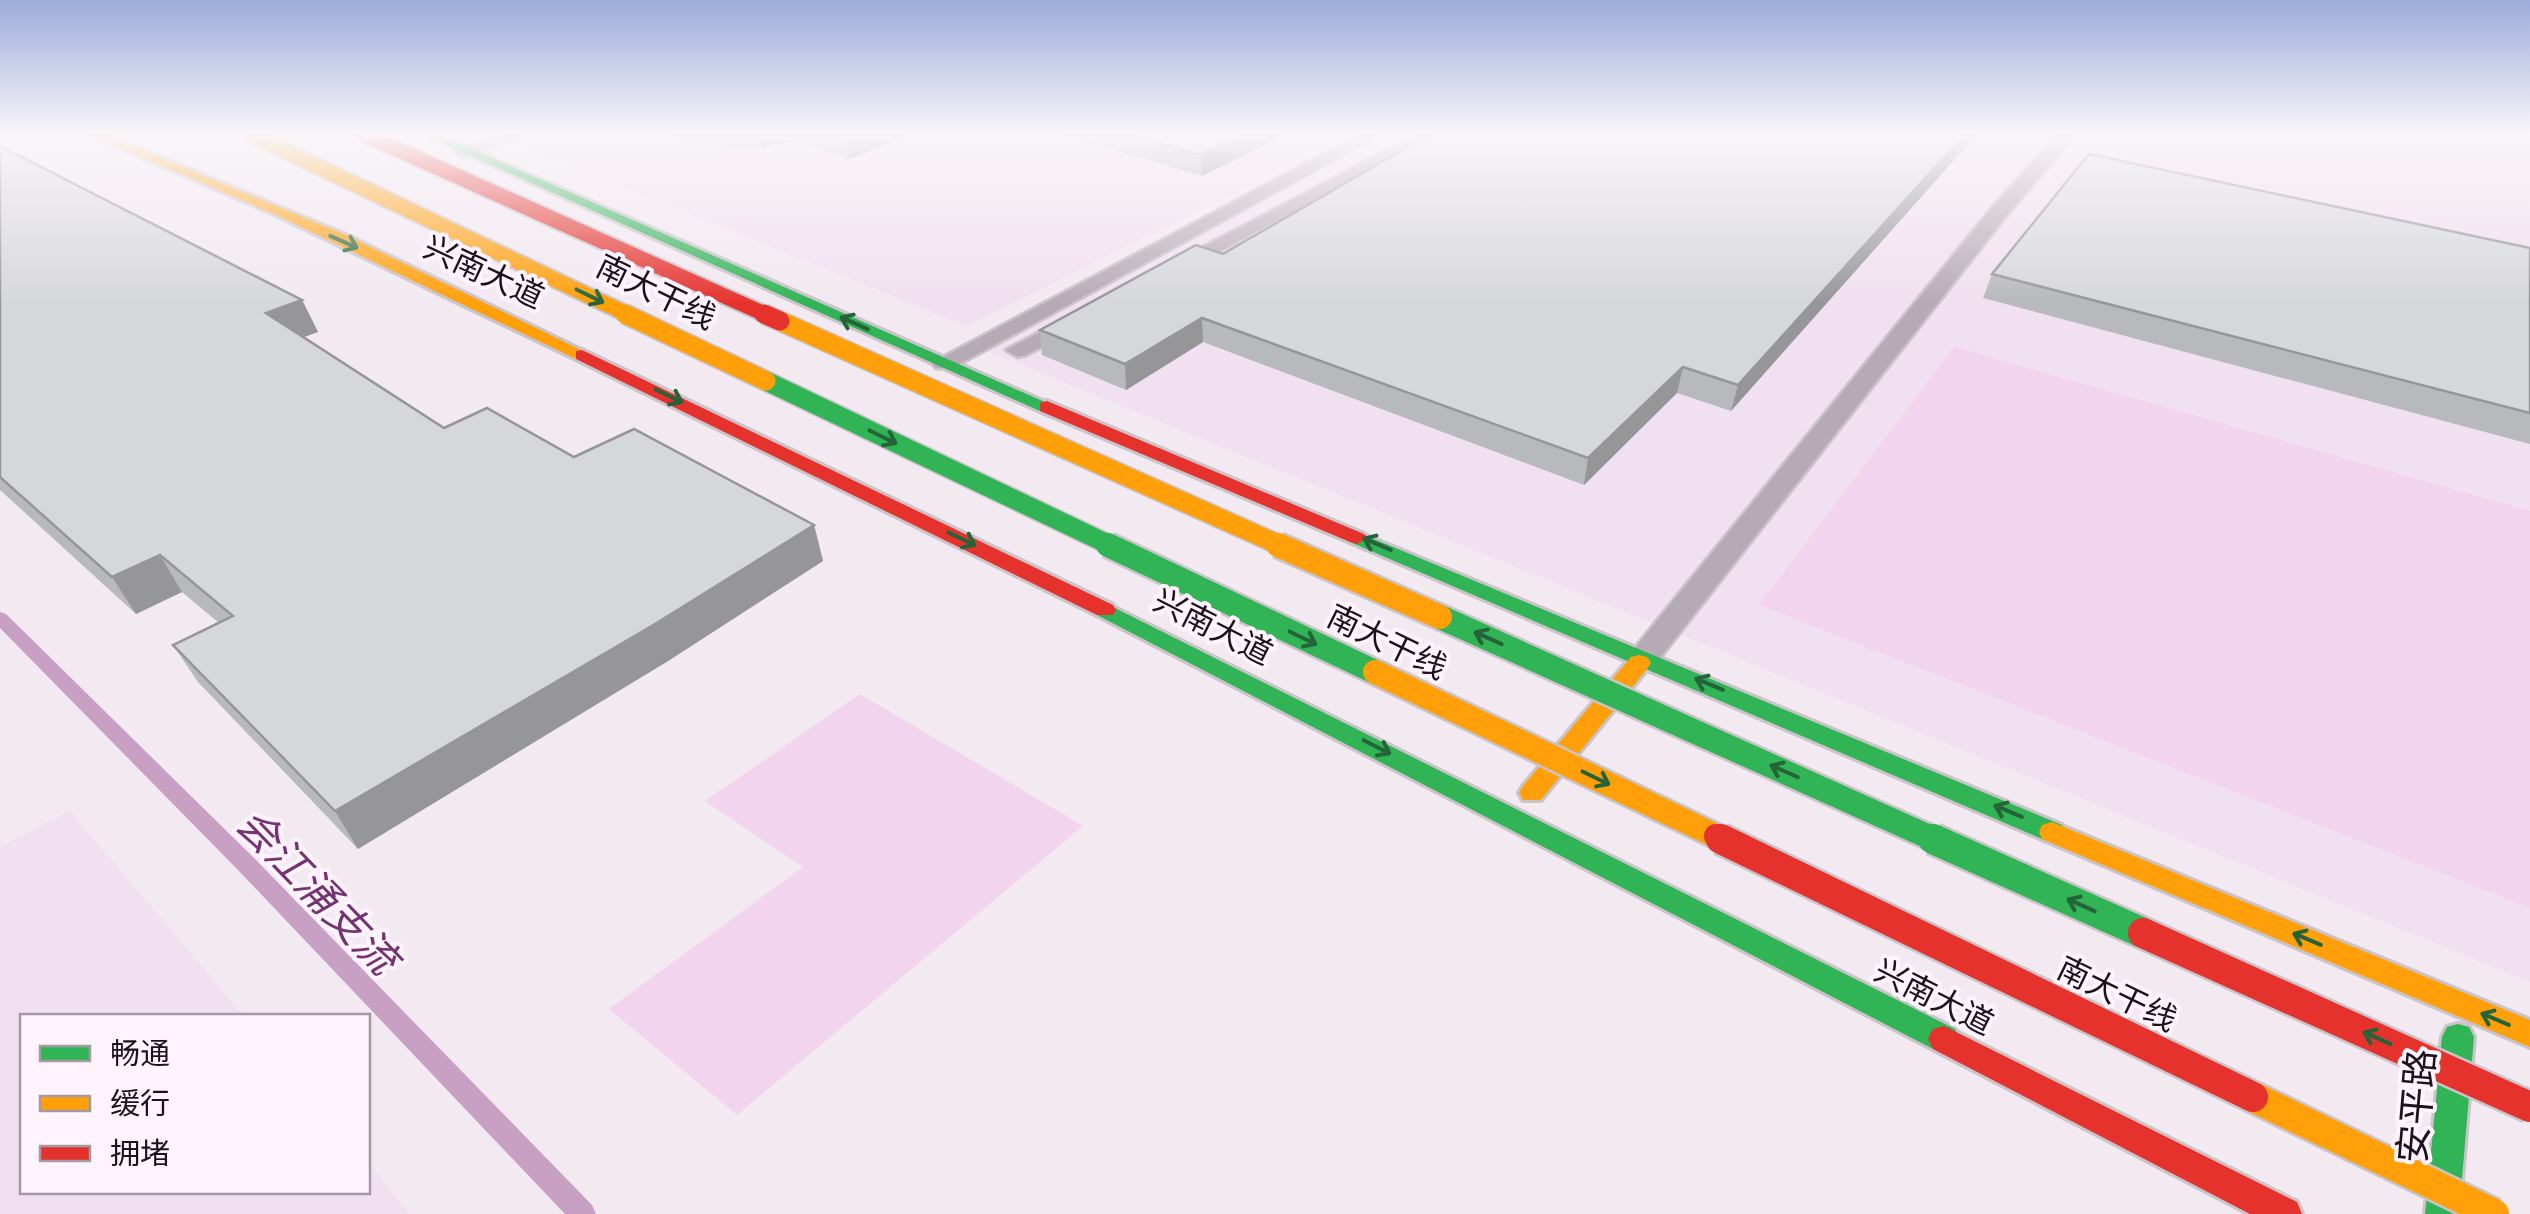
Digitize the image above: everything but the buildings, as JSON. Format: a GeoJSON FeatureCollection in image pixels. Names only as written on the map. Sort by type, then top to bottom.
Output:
{"type":"FeatureCollection","features":[{"type":"Feature","properties":{"kind":"main road","name":"兴南大道"},"geometry":{"type":"LineString","coordinates":[[230,191],[420,276],[1204,658],[2285,1214]]}},
{"type":"Feature","properties":{"kind":"main road","name":"南大干线"},"geometry":{"type":"LineString","coordinates":[[368,191],[1760,857],[2494,1214]]}},
{"type":"Feature","properties":{"kind":"main road","name":"南大干线"},"geometry":{"type":"LineString","coordinates":[[489,191],[2530,1106]]}},
{"type":"Feature","properties":{"kind":"main road"},"geometry":{"type":"LineString","coordinates":[[552,191],[944,362],[2530,1034]]}},
{"type":"Feature","properties":{"kind":"main road"},"geometry":{"type":"LineString","coordinates":[[1513,816],[1644,656]]}},
{"type":"Feature","properties":{"kind":"main road","name":"安平路"},"geometry":{"type":"LineString","coordinates":[[2442,1214],[2461,1004]]}},
{"type":"Feature","properties":{"kind":"lane"},"geometry":{"type":"LineString","coordinates":[[944,362],[1267,191]]}},
{"type":"Feature","properties":{"kind":"lane"},"geometry":{"type":"LineString","coordinates":[[1156,278],[1322,191]]}},
{"type":"Feature","properties":{"kind":"lane"},"geometry":{"type":"LineString","coordinates":[[1644,656],[2018,191]]}},
{"type":"Feature","properties":{"kind":"lane"},"geometry":{"type":"LineString","coordinates":[[1018,350],[1104,305]]}},
{"type":"Feature","properties":{"kind":"shaded area"},"geometry":{"type":"Polygon","coordinates":[[[632,191],[1238,191],[967,326],[632,191]]]}},
{"type":"Feature","properties":{"kind":"shaded area"},"geometry":{"type":"Polygon","coordinates":[[[1279,191],[2530,191],[2530,982],[985,350],[1279,191]]]}},
{"type":"Feature","properties":{"kind":"shaded area"},"geometry":{"type":"Polygon","coordinates":[[[1954,347],[2530,511],[2530,908],[1759,605],[1954,347]]]}},
{"type":"Feature","properties":{"kind":"shaded area"},"geometry":{"type":"Polygon","coordinates":[[[860,694],[1083,826],[737,1115],[609,1009],[803,867],[705,801],[860,694]]]}},
{"type":"Feature","properties":{"kind":"shaded area"},"geometry":{"type":"Polygon","coordinates":[[[70,811],[242,1014],[20,1014],[20,1194],[370,1194],[370,1165],[410,1214],[0,1214],[0,847],[70,811]]]}},
{"type":"Feature","properties":{"kind":"waterway","name":"会江涌支流"},"geometry":{"type":"LineString","coordinates":[[0,618],[247,865],[583,1214]]}},
{"type":"Feature","properties":{"kind":"traffic: fast"},"geometry":{"type":"LineString","coordinates":[[556,191],[1047,407]]}},
{"type":"Feature","properties":{"kind":"traffic: fast"},"geometry":{"type":"LineString","coordinates":[[766,381],[1375,672]]}},
{"type":"Feature","properties":{"kind":"traffic: fast"},"geometry":{"type":"LineString","coordinates":[[1357,538],[2052,832]]}},
{"type":"Feature","properties":{"kind":"traffic: fast"},"geometry":{"type":"LineString","coordinates":[[1105,610],[1944,1039]]}},
{"type":"Feature","properties":{"kind":"traffic: fast"},"geometry":{"type":"LineString","coordinates":[[1440,617],[2143,933]]}},
{"type":"Feature","properties":{"kind":"traffic: fast"},"geometry":{"type":"LineString","coordinates":[[2442,1214],[2458,1037]]}},
{"type":"Feature","properties":{"kind":"traffic: slow"},"geometry":{"type":"LineString","coordinates":[[232,191],[582,355]]}},
{"type":"Feature","properties":{"kind":"traffic: slow"},"geometry":{"type":"LineString","coordinates":[[368,191],[766,381]]}},
{"type":"Feature","properties":{"kind":"traffic: slow"},"geometry":{"type":"LineString","coordinates":[[780,321],[1440,617]]}},
{"type":"Feature","properties":{"kind":"traffic: slow"},"geometry":{"type":"LineString","coordinates":[[1532,793],[1639,663]]}},
{"type":"Feature","properties":{"kind":"traffic: slow"},"geometry":{"type":"LineString","coordinates":[[1375,672],[1716,836]]}},
{"type":"Feature","properties":{"kind":"traffic: slow"},"geometry":{"type":"LineString","coordinates":[[2052,832],[2530,1034]]}},
{"type":"Feature","properties":{"kind":"traffic: slow"},"geometry":{"type":"LineString","coordinates":[[2253,1097],[2494,1214]]}},
{"type":"Feature","properties":{"kind":"traffic: jam"},"geometry":{"type":"LineString","coordinates":[[489,191],[780,321]]}},
{"type":"Feature","properties":{"kind":"traffic: jam"},"geometry":{"type":"LineString","coordinates":[[582,355],[1105,610]]}},
{"type":"Feature","properties":{"kind":"traffic: jam"},"geometry":{"type":"LineString","coordinates":[[1047,407],[1357,538]]}},
{"type":"Feature","properties":{"kind":"traffic: jam"},"geometry":{"type":"LineString","coordinates":[[1716,836],[2253,1097]]}},
{"type":"Feature","properties":{"kind":"traffic: jam"},"geometry":{"type":"LineString","coordinates":[[2143,933],[2530,1107]]}},
{"type":"Feature","properties":{"kind":"traffic: jam"},"geometry":{"type":"LineString","coordinates":[[1944,1039],[2285,1214]]}}]}
